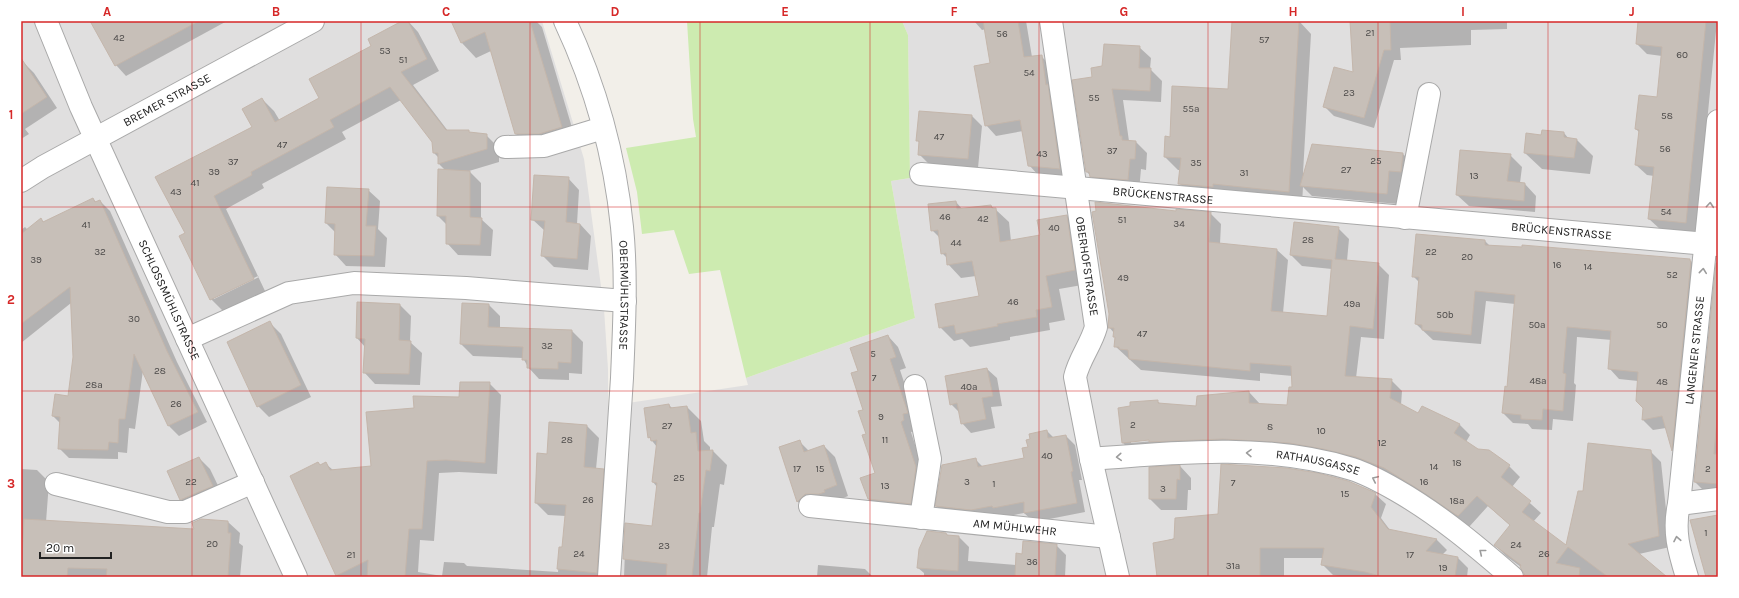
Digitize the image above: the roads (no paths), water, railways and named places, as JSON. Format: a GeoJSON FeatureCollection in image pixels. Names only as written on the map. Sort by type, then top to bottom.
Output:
{"type":"FeatureCollection","features":[{"type":"Feature","properties":{"kind":"street","name":"SCHLOSSMÜHLSTRASSE"},"geometry":{"type":"LineString","coordinates":[[46,21],[96,138],[296,577]]}},
{"type":"Feature","properties":{"kind":"street","name":"BREMER STRASSE"},"geometry":{"type":"LineString","coordinates":[[21,181],[96,138],[313,21]]}},
{"type":"Feature","properties":{"kind":"street","name":"OBERMÜHLSTRASSE"},"geometry":{"type":"LineString","coordinates":[[565,21],[581,59],[603,128],[613,172],[622,226],[625,301],[609,577]]}},
{"type":"Feature","properties":{"kind":"street","name":"OBERHOFSTRASSE"},"geometry":{"type":"LineString","coordinates":[[1051,21],[1096,327],[1093,338],[1077,367],[1075,377],[1091,459],[1118,577]]}},
{"type":"Feature","properties":{"kind":"street"},"geometry":{"type":"LineString","coordinates":[[1405,218],[1429,94]]}},
{"type":"Feature","properties":{"kind":"street","name":"LANGENER STRASSE"},"geometry":{"type":"LineString","coordinates":[[1680,572],[1675,523],[1679,504],[1712,244],[1718,121]]}},
{"type":"Feature","properties":{"kind":"street"},"geometry":{"type":"LineString","coordinates":[[506,147],[544,146],[603,128]]}},
{"type":"Feature","properties":{"kind":"street","name":"BRÜCKENSTRASSE"},"geometry":{"type":"LineString","coordinates":[[921,174],[1712,244]]}},
{"type":"Feature","properties":{"kind":"street"},"geometry":{"type":"LineString","coordinates":[[188,339],[289,293],[354,283],[466,288],[625,301]]}},
{"type":"Feature","properties":{"kind":"street"},"geometry":{"type":"LineString","coordinates":[[914,386],[930,459],[921,518]]}},
{"type":"Feature","properties":{"kind":"street","name":"RATHAUSGASSE"},"geometry":{"type":"LineString","coordinates":[[1091,459],[1174,453],[1252,453],[1289,456],[1353,469],[1378,480],[1411,498],[1434,514],[1512,577]]}},
{"type":"Feature","properties":{"kind":"street"},"geometry":{"type":"LineString","coordinates":[[56,484],[168,512],[179,513],[185,512],[253,482]]}},
{"type":"Feature","properties":{"kind":"street"},"geometry":{"type":"LineString","coordinates":[[1679,504],[1718,499]]}},
{"type":"Feature","properties":{"kind":"street","name":"AM MÜHLWEHR"},"geometry":{"type":"LineString","coordinates":[[810,506],[1109,537]]}}]}
